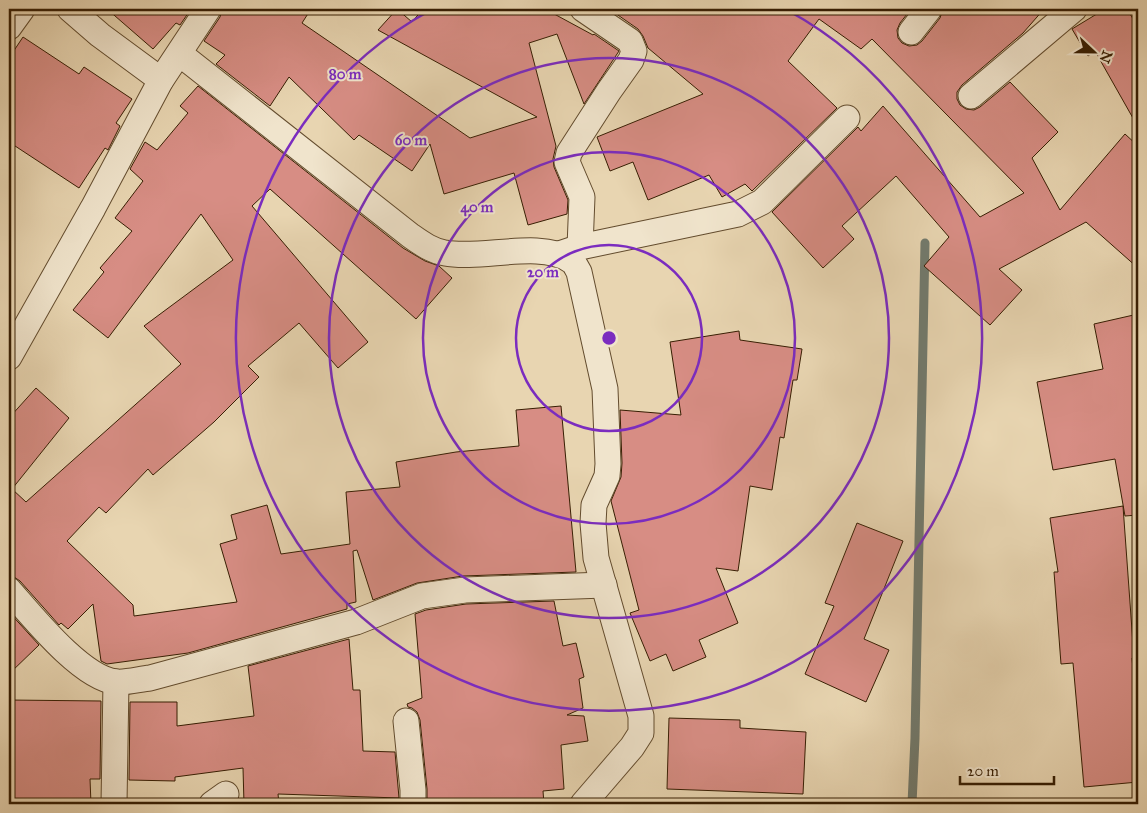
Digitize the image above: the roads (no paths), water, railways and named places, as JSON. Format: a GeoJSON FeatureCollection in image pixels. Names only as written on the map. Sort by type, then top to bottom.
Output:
{"type":"FeatureCollection","features":[{"type":"Feature","properties":{"kind":"street"},"geometry":{"type":"LineString","coordinates":[[9,27],[22,9]]}},
{"type":"Feature","properties":{"kind":"street"},"geometry":{"type":"LineString","coordinates":[[70,9],[100,35],[162,80]]}},
{"type":"Feature","properties":{"kind":"street"},"geometry":{"type":"LineString","coordinates":[[9,357],[162,80],[208,9]]}},
{"type":"Feature","properties":{"kind":"street"},"geometry":{"type":"LineString","coordinates":[[911,32],[929,9]]}},
{"type":"Feature","properties":{"kind":"street"},"geometry":{"type":"LineString","coordinates":[[971,96],[1074,9]]}},
{"type":"Feature","properties":{"kind":"street"},"geometry":{"type":"LineString","coordinates":[[583,804],[632,748],[641,733],[641,716],[596,558],[593,523],[594,506],[603,487],[608,470],[606,389],[580,272],[572,261],[570,251],[582,197],[567,162],[569,153],[608,91],[631,60],[634,51],[630,41],[592,11]]}},
{"type":"Feature","properties":{"kind":"street"},"geometry":{"type":"LineString","coordinates":[[180,54],[403,230],[428,247],[443,253],[570,251],[738,214],[762,202],[847,118]]}},
{"type":"Feature","properties":{"kind":"street"},"geometry":{"type":"LineString","coordinates":[[9,590],[52,638],[92,674],[116,682],[150,678],[356,622],[422,596],[465,590],[604,585]]}},
{"type":"Feature","properties":{"kind":"street"},"geometry":{"type":"LineString","coordinates":[[114,804],[116,682]]}},
{"type":"Feature","properties":{"kind":"street"},"geometry":{"type":"LineString","coordinates":[[406,721],[413,804]]}},
{"type":"Feature","properties":{"kind":"waterway"},"geometry":{"type":"LineString","coordinates":[[912,804],[925,243]]}}]}
